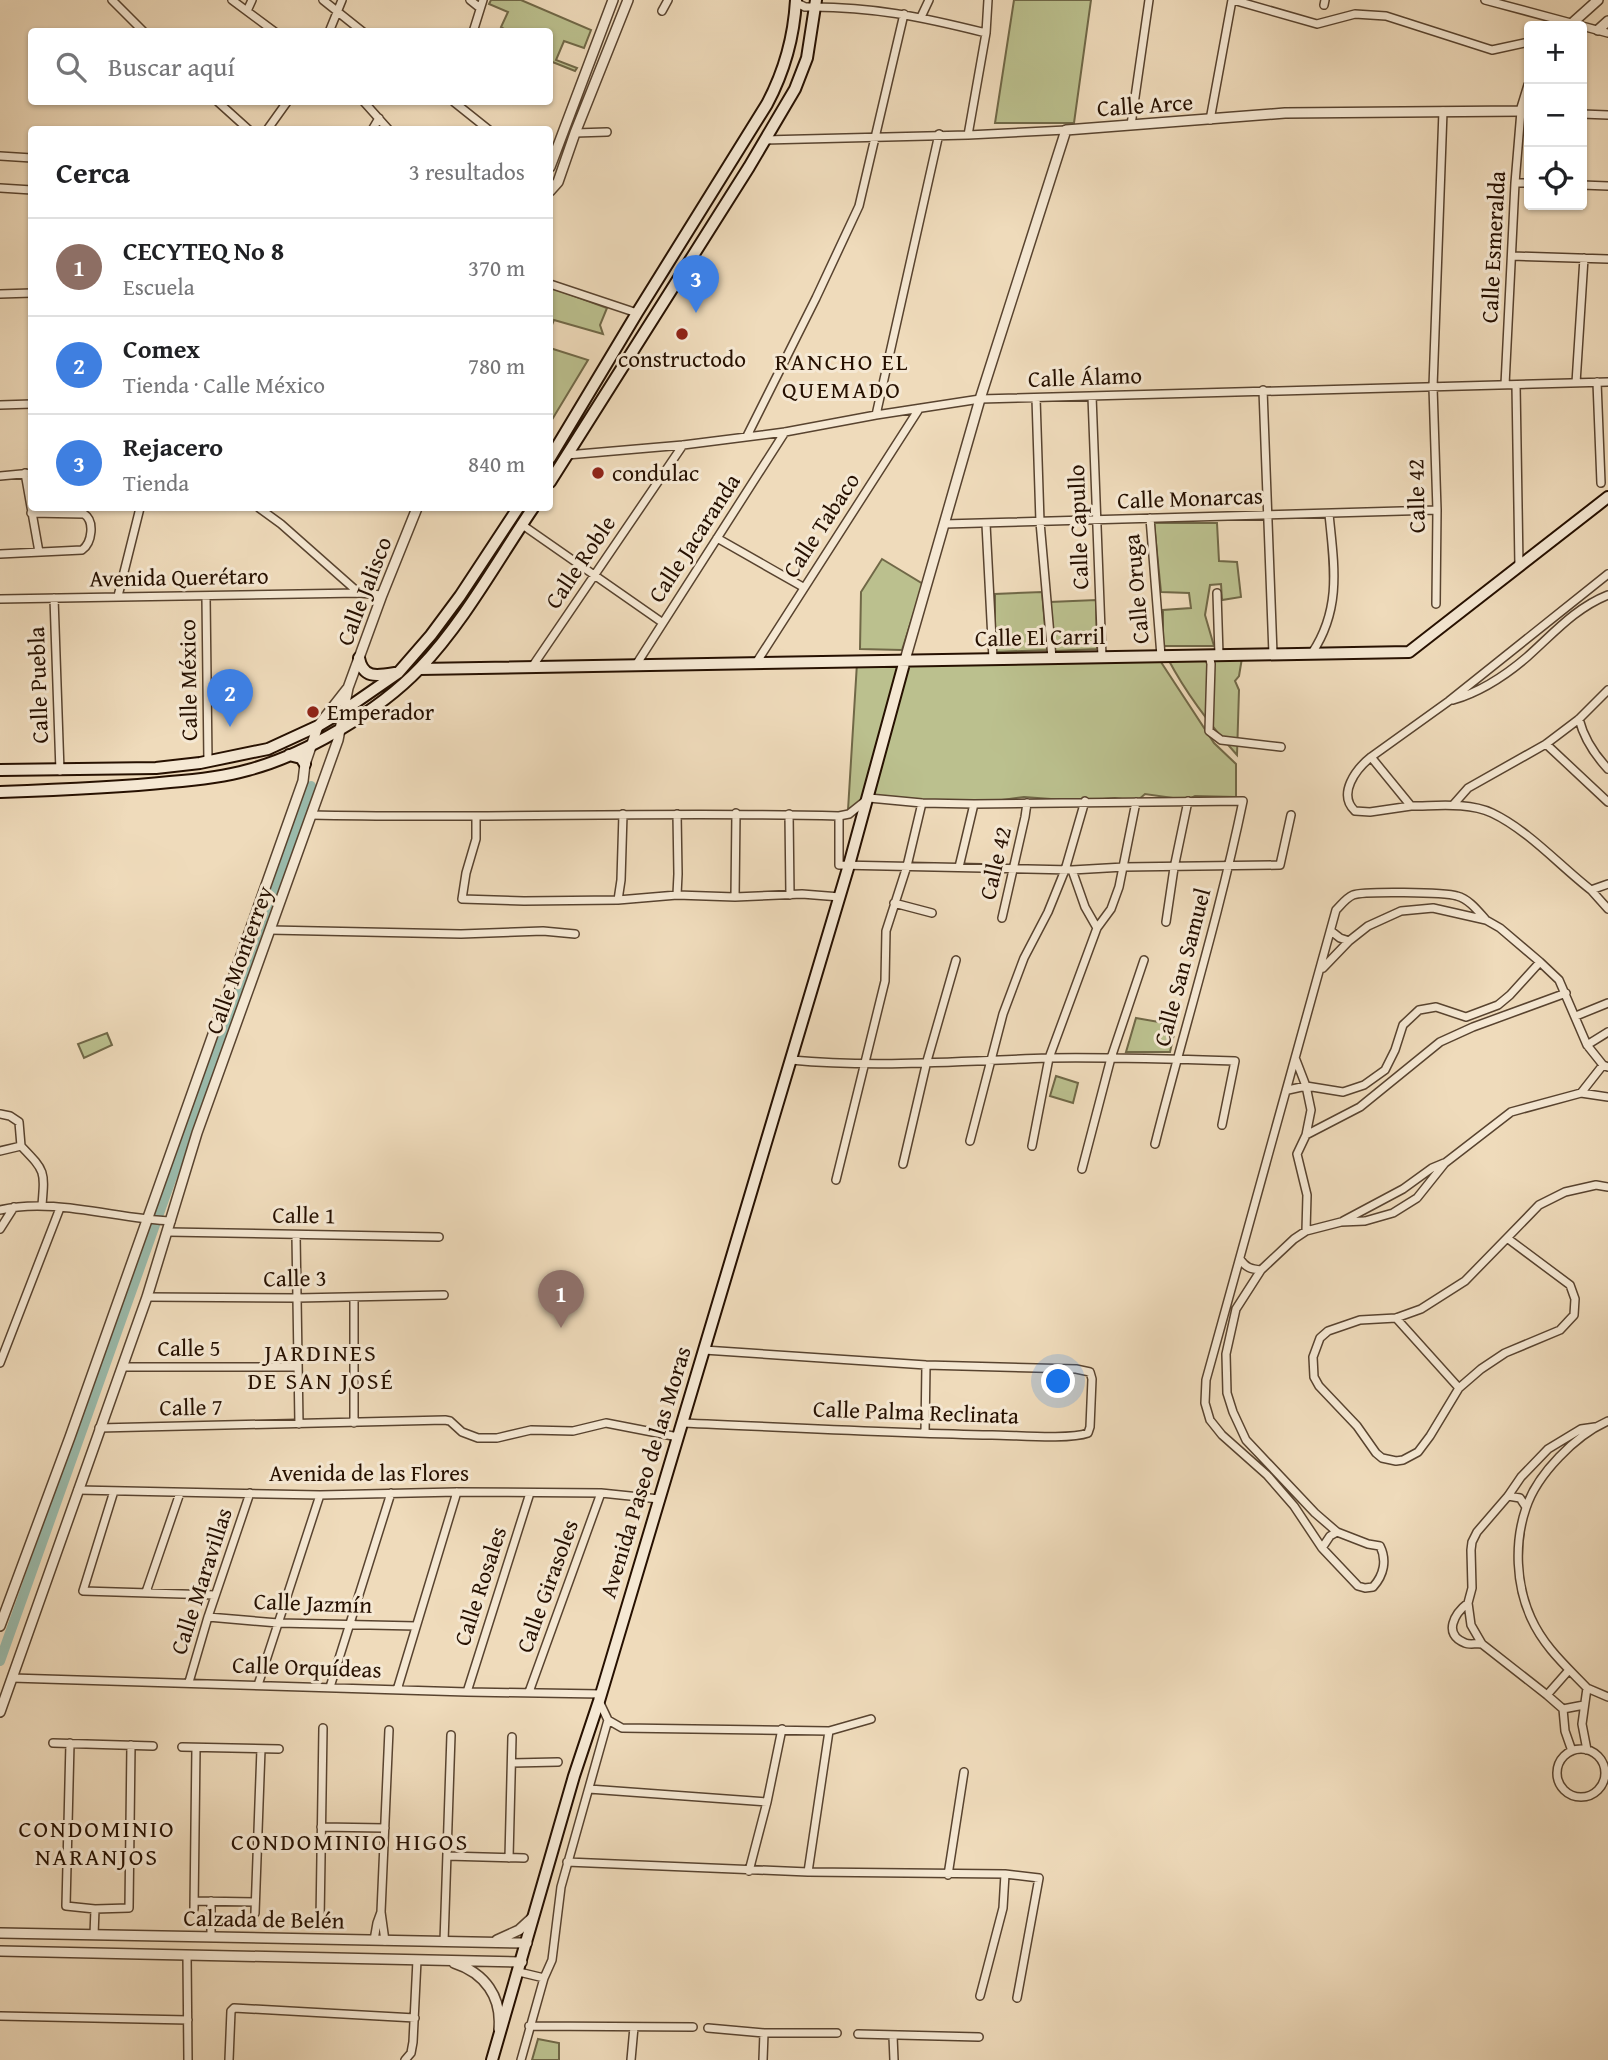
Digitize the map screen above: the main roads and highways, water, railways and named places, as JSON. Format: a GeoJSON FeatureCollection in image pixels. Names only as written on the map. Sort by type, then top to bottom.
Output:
{"type":"FeatureCollection","features":[{"type":"Feature","properties":{"kind":"main road"},"geometry":{"type":"LineString","coordinates":[[553,450],[776,87],[787,55],[796,0]]}},
{"type":"Feature","properties":{"kind":"main road"},"geometry":{"type":"LineString","coordinates":[[553,477],[795,89],[807,58],[816,3]]}},
{"type":"Feature","properties":{"kind":"main road","name":"Calle El Carril"},"geometry":{"type":"LineString","coordinates":[[420,669],[1409,652],[1608,497]]}},
{"type":"Feature","properties":{"kind":"main road"},"geometry":{"type":"LineString","coordinates":[[0,770],[156,768],[208,762],[268,749],[318,726],[344,712],[397,673],[460,596],[516,511]]}},
{"type":"Feature","properties":{"kind":"main road"},"geometry":{"type":"LineString","coordinates":[[0,792],[135,786],[200,779],[249,770],[289,755],[341,729],[381,702],[420,669],[460,617],[531,511]]}},
{"type":"Feature","properties":{"kind":"main road"},"geometry":{"type":"LineString","coordinates":[[359,658],[365,671],[373,675],[397,673]]}},
{"type":"Feature","properties":{"kind":"main road","name":"Avenida Paseo de las Moras"},"geometry":{"type":"LineString","coordinates":[[492,2060],[570,1788],[600,1697],[869,798],[905,660]]}},
{"type":"Feature","properties":{"kind":"main road"},"geometry":{"type":"LineString","coordinates":[[289,755],[301,758],[305,764]]}},
{"type":"Feature","properties":{"kind":"waterway"},"geometry":{"type":"LineString","coordinates":[[0,1661],[311,786]]}},
{"type":"Feature","properties":{"kind":"place","name":"Rejacero"},"geometry":{"type":"Point","coordinates":[696,313]}},
{"type":"Feature","properties":{"kind":"place","name":"constructodo"},"geometry":{"type":"Point","coordinates":[682,334]}},
{"type":"Feature","properties":{"kind":"place","name":"condulac"},"geometry":{"type":"Point","coordinates":[598,473]}},
{"type":"Feature","properties":{"kind":"place","name":"Emperador"},"geometry":{"type":"Point","coordinates":[313,712]}},
{"type":"Feature","properties":{"kind":"place","name":"Comex"},"geometry":{"type":"Point","coordinates":[230,727]}},
{"type":"Feature","properties":{"kind":"place","name":"CECYTEQ No 8"},"geometry":{"type":"Point","coordinates":[561,1328]}},
{"type":"Feature","properties":{"kind":"district","name":"RANCHO EL QUEMADO"},"geometry":{"type":"Point","coordinates":[842,376]}},
{"type":"Feature","properties":{"kind":"district","name":"JARDINES DE SAN JOSÉ"},"geometry":{"type":"Point","coordinates":[321,1367]}},
{"type":"Feature","properties":{"kind":"district","name":"CONDOMINIO HIGOS"},"geometry":{"type":"Point","coordinates":[350,1842]}},
{"type":"Feature","properties":{"kind":"district","name":"CONDOMINIO NARANJOS"},"geometry":{"type":"Point","coordinates":[97,1843]}}]}
